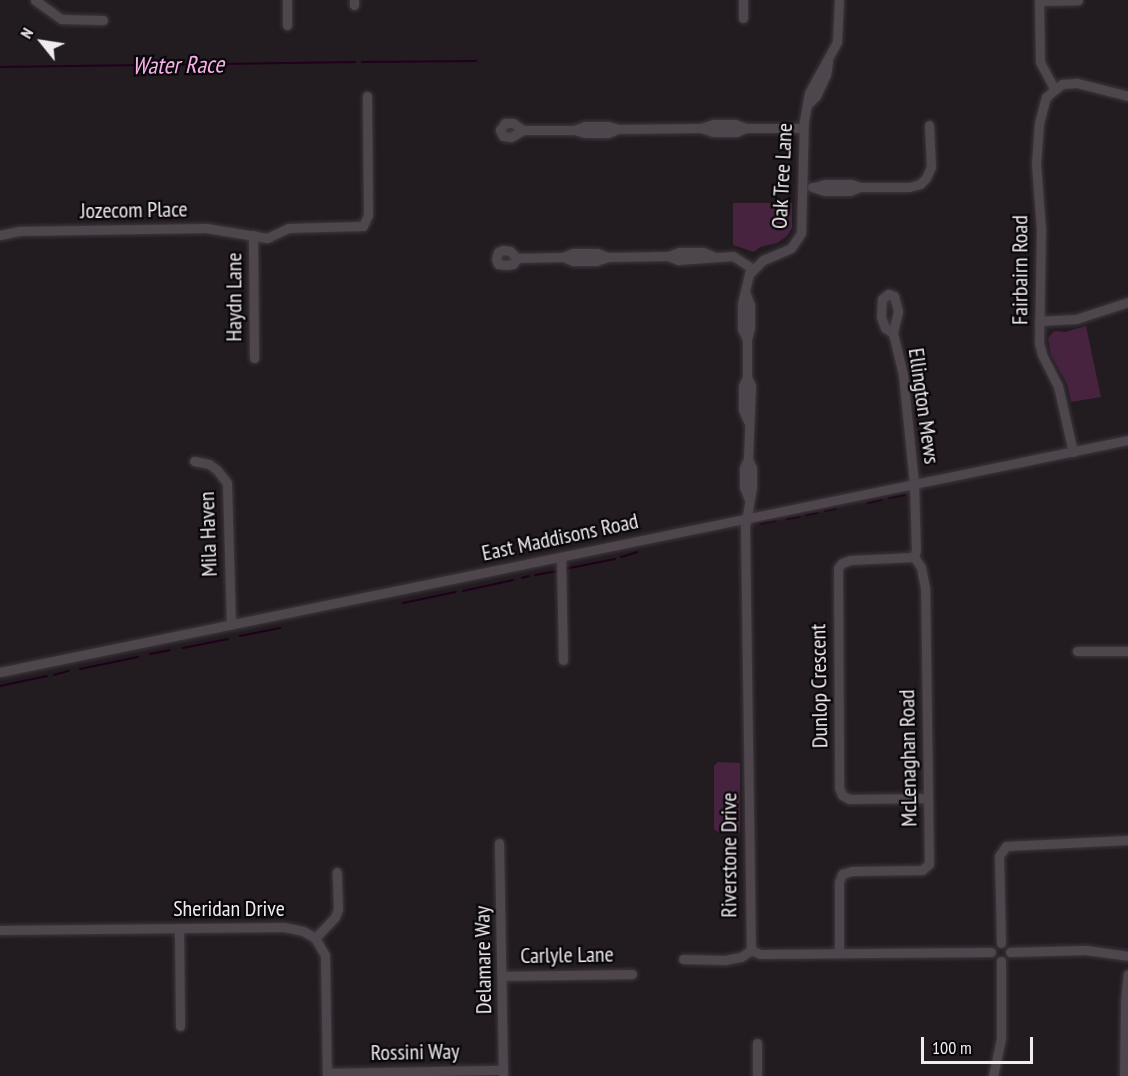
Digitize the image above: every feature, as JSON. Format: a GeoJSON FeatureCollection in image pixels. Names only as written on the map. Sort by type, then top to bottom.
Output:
{"type":"FeatureCollection","features":[{"type":"Feature","properties":{"kind":"street"},"geometry":{"type":"LineString","coordinates":[[35,0],[61,19],[103,20]]}},
{"type":"Feature","properties":{"kind":"street"},"geometry":{"type":"LineString","coordinates":[[287,0],[287,25]]}},
{"type":"Feature","properties":{"kind":"street"},"geometry":{"type":"LineString","coordinates":[[743,0],[743,18]]}},
{"type":"Feature","properties":{"kind":"street","name":"Oak Tree Lane"},"geometry":{"type":"LineString","coordinates":[[753,268],[762,260],[788,250],[799,238],[803,222],[803,128],[808,104],[816,96],[826,75],[828,62],[838,36],[839,0]]}},
{"type":"Feature","properties":{"kind":"street"},"geometry":{"type":"LineString","coordinates":[[1078,0],[1039,0],[1040,62],[1054,88],[1077,83],[1128,96]]}},
{"type":"Feature","properties":{"kind":"street","name":"Fairbairn Road"},"geometry":{"type":"LineString","coordinates":[[1054,88],[1043,103],[1036,137],[1041,230],[1039,321],[1042,354],[1058,386],[1072,452]]}},
{"type":"Feature","properties":{"kind":"street","name":"Jozecom Place"},"geometry":{"type":"LineString","coordinates":[[0,235],[19,231],[206,228],[267,238],[288,228],[359,227],[366,223],[368,215],[367,96]]}},
{"type":"Feature","properties":{"kind":"street"},"geometry":{"type":"LineString","coordinates":[[803,188],[814,188],[825,184],[851,184],[860,187],[913,187],[924,181],[931,167],[929,124]]}},
{"type":"Feature","properties":{"kind":"street"},"geometry":{"type":"LineString","coordinates":[[523,130],[608,133],[618,129],[701,128],[713,132],[736,132],[746,128],[803,128]]}},
{"type":"Feature","properties":{"kind":"street","name":"Haydn Lane"},"geometry":{"type":"LineString","coordinates":[[254,235],[254,358]]}},
{"type":"Feature","properties":{"kind":"street"},"geometry":{"type":"LineString","coordinates":[[517,258],[562,257],[573,253],[597,253],[608,257],[668,256],[686,260],[703,260],[712,256],[734,256],[753,268],[747,280],[746,294],[750,305],[747,376],[751,386],[748,459],[752,468],[752,487],[748,497],[746,519]]}},
{"type":"Feature","properties":{"kind":"street"},"geometry":{"type":"LineString","coordinates":[[1039,321],[1076,319],[1128,302]]}},
{"type":"Feature","properties":{"kind":"street","name":"Ellington Mews"},"geometry":{"type":"LineString","coordinates":[[893,333],[904,381],[914,484]]}},
{"type":"Feature","properties":{"kind":"street","name":"East Maddisons Road"},"geometry":{"type":"LineString","coordinates":[[0,672],[1128,440]]}},
{"type":"Feature","properties":{"kind":"street","name":"Mila Haven"},"geometry":{"type":"LineString","coordinates":[[194,461],[209,464],[227,483],[231,625]]}},
{"type":"Feature","properties":{"kind":"street","name":"McLenaghan Road"},"geometry":{"type":"LineString","coordinates":[[839,953],[840,876],[847,872],[918,871],[927,867],[930,860],[924,585],[921,567],[914,557],[916,551],[914,484]]}},
{"type":"Feature","properties":{"kind":"street","name":"Riverstone Drive"},"geometry":{"type":"LineString","coordinates":[[746,519],[751,950],[760,954],[991,952]]}},
{"type":"Feature","properties":{"kind":"street"},"geometry":{"type":"LineString","coordinates":[[561,557],[563,660]]}},
{"type":"Feature","properties":{"kind":"street","name":"Dunlop Crescent"},"geometry":{"type":"LineString","coordinates":[[914,557],[850,560],[842,563],[837,570],[839,788],[841,794],[848,799],[928,798]]}},
{"type":"Feature","properties":{"kind":"street"},"geometry":{"type":"LineString","coordinates":[[1077,651],[1128,651]]}},
{"type":"Feature","properties":{"kind":"street"},"geometry":{"type":"LineString","coordinates":[[1002,943],[999,856],[1006,846],[1128,840]]}},
{"type":"Feature","properties":{"kind":"street","name":"Delamare Way"},"geometry":{"type":"LineString","coordinates":[[499,843],[503,1073]]}},
{"type":"Feature","properties":{"kind":"street"},"geometry":{"type":"LineString","coordinates":[[327,1074],[326,963],[322,949],[315,938],[335,917],[338,909],[337,872]]}},
{"type":"Feature","properties":{"kind":"street","name":"Sheridan Drive"},"geometry":{"type":"LineString","coordinates":[[0,930],[290,927],[303,930],[315,938]]}},
{"type":"Feature","properties":{"kind":"street"},"geometry":{"type":"LineString","coordinates":[[179,928],[180,1026]]}},
{"type":"Feature","properties":{"kind":"street"},"geometry":{"type":"LineString","coordinates":[[1002,943],[1008,947],[1010,952],[1008,957],[1001,961],[995,959],[991,952],[994,945],[1002,943]]}},
{"type":"Feature","properties":{"kind":"street"},"geometry":{"type":"LineString","coordinates":[[683,959],[725,960],[741,957],[751,950]]}},
{"type":"Feature","properties":{"kind":"street"},"geometry":{"type":"LineString","coordinates":[[1010,952],[1086,950],[1128,956]]}},
{"type":"Feature","properties":{"kind":"street"},"geometry":{"type":"LineString","coordinates":[[993,1076],[1001,1039],[1001,961]]}},
{"type":"Feature","properties":{"kind":"street","name":"Carlyle Lane"},"geometry":{"type":"LineString","coordinates":[[502,976],[632,974]]}},
{"type":"Feature","properties":{"kind":"street"},"geometry":{"type":"LineString","coordinates":[[1124,1076],[1125,1001],[1128,974]]}},
{"type":"Feature","properties":{"kind":"street"},"geometry":{"type":"LineString","coordinates":[[757,1043],[758,1076]]}},
{"type":"Feature","properties":{"kind":"street","name":"Rossini Way"},"geometry":{"type":"LineString","coordinates":[[327,1074],[503,1073]]}},
{"type":"Feature","properties":{"kind":"shaded area"},"geometry":{"type":"Polygon","coordinates":[[[733,203],[792,203],[792,228],[787,236],[777,243],[760,247],[754,252],[733,245],[733,203]]]}},
{"type":"Feature","properties":{"kind":"shaded area"},"geometry":{"type":"Polygon","coordinates":[[[1086,326],[1101,397],[1071,402],[1067,384],[1051,355],[1048,338],[1054,331],[1065,332],[1086,326]]]}},
{"type":"Feature","properties":{"kind":"shaded area"},"geometry":{"type":"Polygon","coordinates":[[[718,762],[740,763],[740,832],[718,832],[714,829],[714,766],[718,762]]]}},
{"type":"Feature","properties":{"kind":"waterway","name":"Water Race"},"geometry":{"type":"LineString","coordinates":[[362,62],[476,61]]}},
{"type":"Feature","properties":{"kind":"waterway","name":"Water Race"},"geometry":{"type":"LineString","coordinates":[[0,67],[355,62]]}},
{"type":"Feature","properties":{"kind":"waterway","name":"Water Race"},"geometry":{"type":"LineString","coordinates":[[889,498],[905,495]]}},
{"type":"Feature","properties":{"kind":"waterway","name":"Water Race"},"geometry":{"type":"LineString","coordinates":[[868,503],[882,500]]}},
{"type":"Feature","properties":{"kind":"waterway","name":"Water Race"},"geometry":{"type":"LineString","coordinates":[[825,511],[836,509]]}},
{"type":"Feature","properties":{"kind":"waterway","name":"Water Race"},"geometry":{"type":"LineString","coordinates":[[806,515],[818,513]]}},
{"type":"Feature","properties":{"kind":"waterway","name":"Water Race"},"geometry":{"type":"LineString","coordinates":[[787,519],[800,517]]}},
{"type":"Feature","properties":{"kind":"waterway","name":"Water Race"},"geometry":{"type":"LineString","coordinates":[[760,524],[776,521]]}},
{"type":"Feature","properties":{"kind":"waterway","name":"Water Race"},"geometry":{"type":"LineString","coordinates":[[621,557],[637,552]]}},
{"type":"Feature","properties":{"kind":"waterway","name":"Water Race"},"geometry":{"type":"LineString","coordinates":[[565,569],[615,559]]}},
{"type":"Feature","properties":{"kind":"waterway","name":"Water Race"},"geometry":{"type":"LineString","coordinates":[[535,575],[558,571]]}},
{"type":"Feature","properties":{"kind":"waterway","name":"Water Race"},"geometry":{"type":"LineString","coordinates":[[522,578],[529,576]]}},
{"type":"Feature","properties":{"kind":"waterway","name":"Water Race"},"geometry":{"type":"LineString","coordinates":[[463,591],[513,580]]}},
{"type":"Feature","properties":{"kind":"waterway","name":"Water Race"},"geometry":{"type":"LineString","coordinates":[[403,603],[456,592]]}},
{"type":"Feature","properties":{"kind":"waterway","name":"Water Race"},"geometry":{"type":"LineString","coordinates":[[240,636],[280,628]]}},
{"type":"Feature","properties":{"kind":"waterway","name":"Water Race"},"geometry":{"type":"LineString","coordinates":[[183,648],[228,639]]}},
{"type":"Feature","properties":{"kind":"waterway","name":"Water Race"},"geometry":{"type":"LineString","coordinates":[[150,654],[170,650]]}},
{"type":"Feature","properties":{"kind":"waterway","name":"Water Race"},"geometry":{"type":"LineString","coordinates":[[80,669],[138,657]]}},
{"type":"Feature","properties":{"kind":"waterway","name":"Water Race"},"geometry":{"type":"LineString","coordinates":[[54,675],[68,671]]}},
{"type":"Feature","properties":{"kind":"waterway","name":"Water Race"},"geometry":{"type":"LineString","coordinates":[[0,686],[47,676]]}}]}
